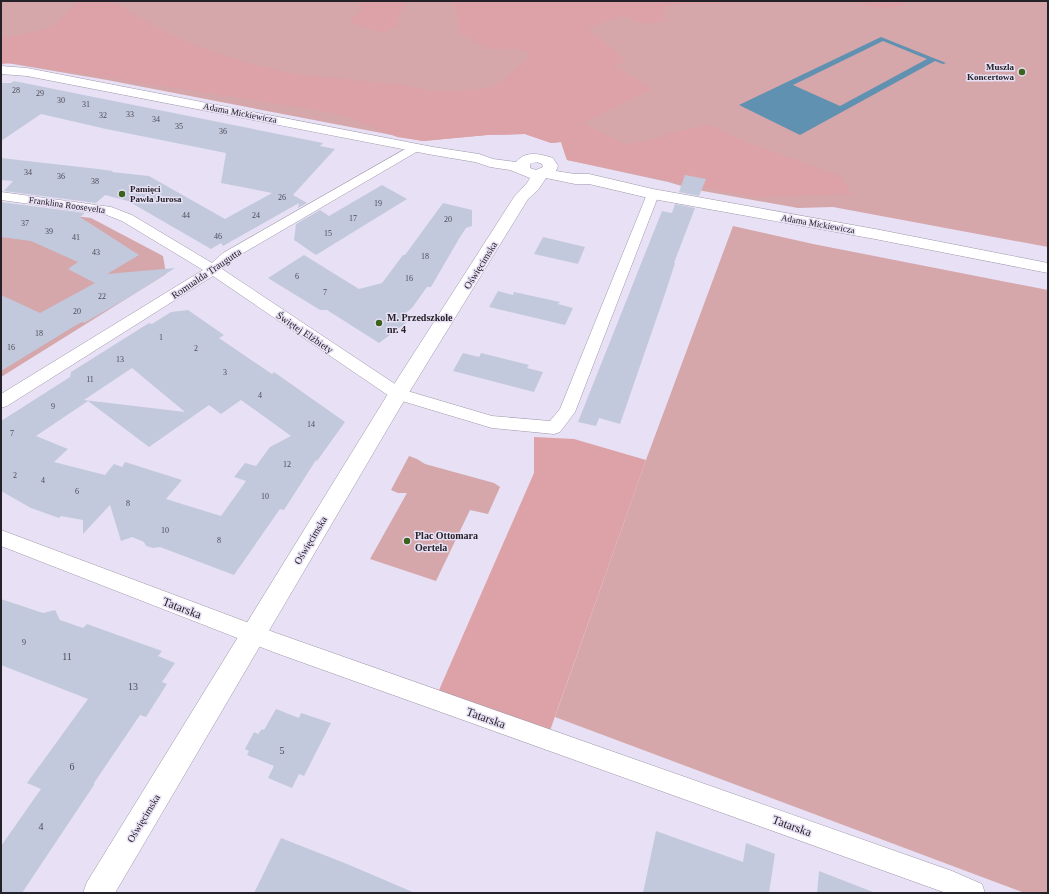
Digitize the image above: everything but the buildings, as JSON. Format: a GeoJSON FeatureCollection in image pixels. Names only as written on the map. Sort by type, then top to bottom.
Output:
{"type":"FeatureCollection","features":[{"type":"Feature","properties":{"kind":"street","name":"Adama Mickiewicza"},"geometry":{"type":"LineString","coordinates":[[1,70],[27,72],[414,148],[479,158],[490,163],[536,169],[575,179],[589,179],[653,194],[1048,268]]}},
{"type":"Feature","properties":{"kind":"street","name":"Romualda Traugutta"},"geometry":{"type":"LineString","coordinates":[[1,402],[213,270],[228,256],[414,148]]}},
{"type":"Feature","properties":{"kind":"street","name":"Oświęcimska"},"geometry":{"type":"LineString","coordinates":[[98,893],[398,394],[526,191],[534,186],[538,177],[536,169]]}},
{"type":"Feature","properties":{"kind":"street","name":"Świętej Elżbiety"},"geometry":{"type":"LineString","coordinates":[[213,270],[398,394],[492,422],[554,428],[568,412],[653,194]]}},
{"type":"Feature","properties":{"kind":"street","name":"Franklina Roosevelta"},"geometry":{"type":"LineString","coordinates":[[1,196],[106,210],[127,218],[213,270]]}},
{"type":"Feature","properties":{"kind":"street","name":"Tatarska"},"geometry":{"type":"LineString","coordinates":[[1,538],[253,635],[937,878],[973,893]]}},
{"type":"Feature","properties":{"kind":"shaded area"},"geometry":{"type":"Polygon","coordinates":[[[1,1],[1048,1],[1048,247],[833,207],[798,208],[692,189],[668,182],[567,160],[561,142],[551,143],[525,134],[487,135],[423,141],[107,80],[1,62],[1,1]]]}},
{"type":"Feature","properties":{"kind":"shaded area"},"geometry":{"type":"Polygon","coordinates":[[[79,1],[111,1],[171,35],[210,51],[247,63],[294,74],[403,85],[431,91],[460,91],[490,88],[507,77],[531,56],[520,49],[487,49],[459,32],[458,17],[453,1],[725,1],[720,4],[677,4],[665,7],[664,21],[644,24],[624,16],[588,28],[626,60],[614,66],[652,89],[583,123],[625,144],[647,141],[679,131],[710,125],[743,141],[840,176],[852,194],[753,197],[567,160],[561,142],[551,143],[525,134],[487,135],[423,141],[397,137],[342,115],[317,110],[13,63],[1,64],[1,38],[36,32],[53,26],[79,1]]]}},
{"type":"Feature","properties":{"kind":"shaded area"},"geometry":{"type":"Polygon","coordinates":[[[359,1],[408,1],[399,14],[398,27],[382,32],[369,29],[349,21],[362,9],[359,1]]]}},
{"type":"Feature","properties":{"kind":"shaded area"},"geometry":{"type":"Polygon","coordinates":[[[850,1],[906,1],[904,5],[883,9],[850,1]]]}},
{"type":"Feature","properties":{"kind":"shaded area"},"geometry":{"type":"Polygon","coordinates":[[[1,207],[91,218],[163,256],[166,274],[1,377],[1,207]]]}},
{"type":"Feature","properties":{"kind":"shaded area"},"geometry":{"type":"Polygon","coordinates":[[[733,226],[813,244],[1048,290],[1048,893],[1025,893],[555,717],[646,460],[733,226]]]}},
{"type":"Feature","properties":{"kind":"shaded area"},"geometry":{"type":"Polygon","coordinates":[[[534,437],[574,439],[646,460],[547,739],[436,697],[534,473],[534,437]]]}},
{"type":"Feature","properties":{"kind":"shaded area"},"geometry":{"type":"Polygon","coordinates":[[[409,456],[425,464],[494,483],[500,487],[488,514],[470,510],[436,581],[370,559],[407,493],[398,493],[391,490],[409,456]]]}},
{"type":"Feature","properties":{"kind":"water"},"geometry":{"type":"Polygon","coordinates":[[[881,37],[946,63],[943,64],[935,61],[800,135],[739,105],[881,37]],[[883,41],[793,85],[840,106],[927,59],[883,41]]]}},
{"type":"Feature","properties":{"kind":"place","name":"Muszla Koncertowa"},"geometry":{"type":"Point","coordinates":[1022,72]}},
{"type":"Feature","properties":{"kind":"place","name":"Pamięci Pawła Jurosa"},"geometry":{"type":"Point","coordinates":[122,194]}},
{"type":"Feature","properties":{"kind":"place","name":"M. Przedszkole nr. 4"},"geometry":{"type":"Point","coordinates":[379,323]}},
{"type":"Feature","properties":{"kind":"place","name":"Plac Ottomara Oertela"},"geometry":{"type":"Point","coordinates":[407,541]}}]}
